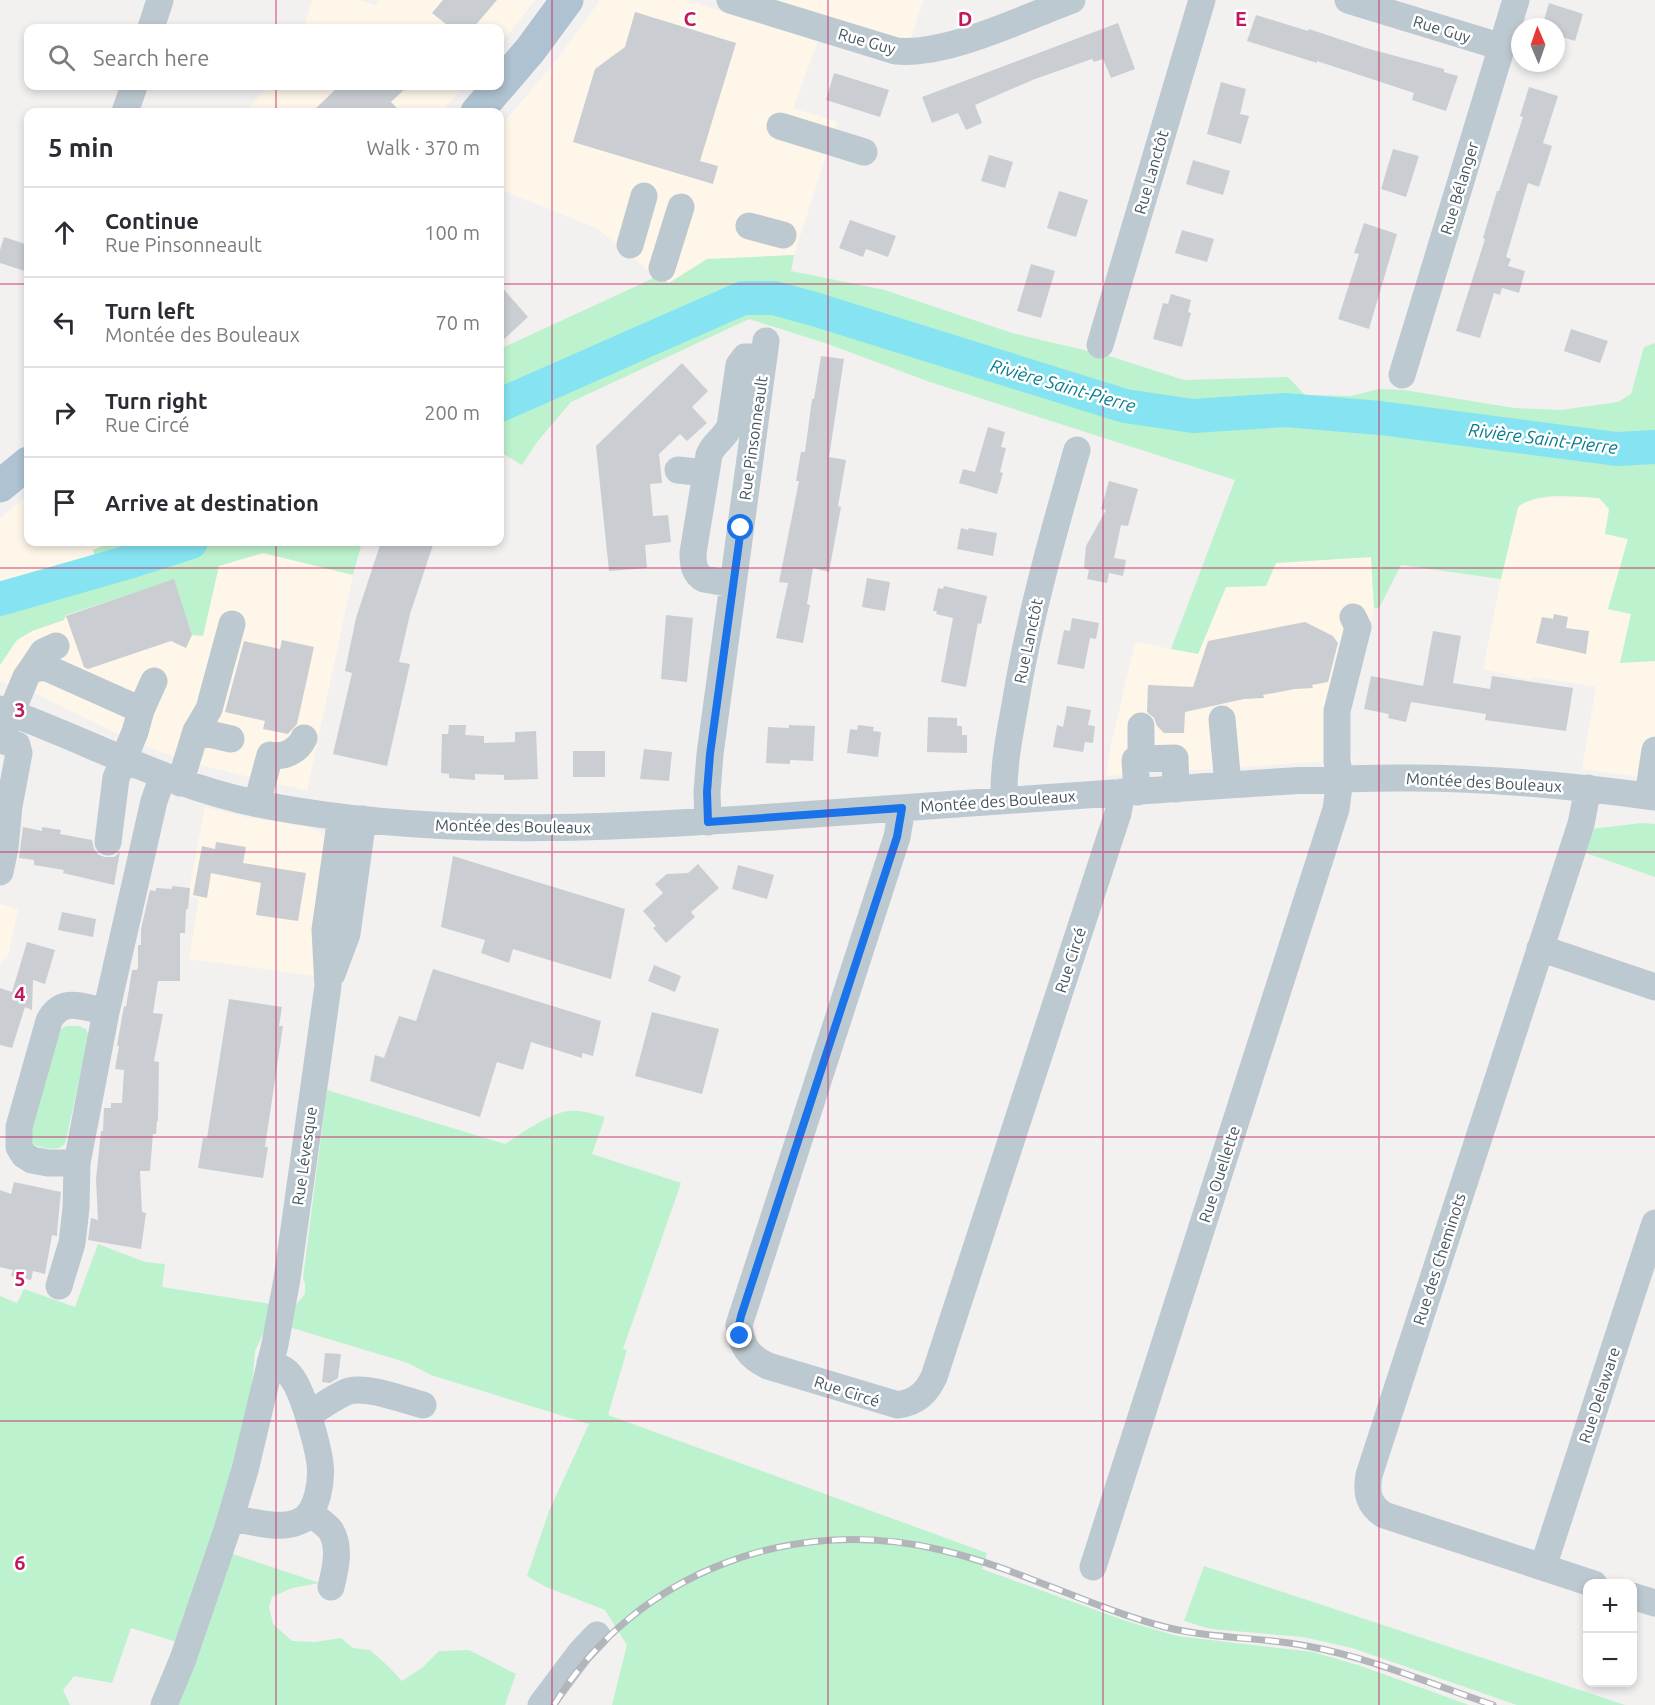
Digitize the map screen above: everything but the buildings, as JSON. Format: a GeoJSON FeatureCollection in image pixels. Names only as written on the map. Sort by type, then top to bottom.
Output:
{"type":"FeatureCollection","features":[{"type":"Feature","properties":{"kind":"main road"},"geometry":{"type":"LineString","coordinates":[[504,80],[531,49],[567,0]]}},
{"type":"Feature","properties":{"kind":"main road"},"geometry":{"type":"LineString","coordinates":[[480,108],[496,90]]}},
{"type":"Feature","properties":{"kind":"main road"},"geometry":{"type":"LineString","coordinates":[[0,486],[24,467]]}},
{"type":"Feature","properties":{"kind":"street"},"geometry":{"type":"LineString","coordinates":[[153,24],[160,0]]}},
{"type":"Feature","properties":{"kind":"street","name":"Rue Guy"},"geometry":{"type":"LineString","coordinates":[[730,0],[896,51],[906,52],[931,50],[965,41],[1072,0]]}},
{"type":"Feature","properties":{"kind":"street","name":"Rue Lanctôt"},"geometry":{"type":"LineString","coordinates":[[1101,345],[1202,0]]}},
{"type":"Feature","properties":{"kind":"street","name":"Rue Guy"},"geometry":{"type":"LineString","coordinates":[[1348,0],[1502,47]]}},
{"type":"Feature","properties":{"kind":"street","name":"Rue Bélanger"},"geometry":{"type":"LineString","coordinates":[[1402,375],[1516,0]]}},
{"type":"Feature","properties":{"kind":"street"},"geometry":{"type":"LineString","coordinates":[[126,108],[133,90]]}},
{"type":"Feature","properties":{"kind":"street"},"geometry":{"type":"LineString","coordinates":[[780,126],[864,152]]}},
{"type":"Feature","properties":{"kind":"street"},"geometry":{"type":"LineString","coordinates":[[630,245],[644,196]]}},
{"type":"Feature","properties":{"kind":"street"},"geometry":{"type":"LineString","coordinates":[[662,268],[681,207]]}},
{"type":"Feature","properties":{"kind":"street"},"geometry":{"type":"LineString","coordinates":[[749,226],[783,235]]}},
{"type":"Feature","properties":{"kind":"street","name":"Rue Pinsonneault"},"geometry":{"type":"LineString","coordinates":[[706,473],[711,449],[730,426],[739,365],[746,357],[765,349],[710,754],[706,799],[708,822]]}},
{"type":"Feature","properties":{"kind":"street","name":"Rue Lanctôt"},"geometry":{"type":"LineString","coordinates":[[1004,800],[1005,763],[1021,664],[1042,576],[1077,450]]}},
{"type":"Feature","properties":{"kind":"street"},"geometry":{"type":"LineString","coordinates":[[678,470],[706,473],[693,553],[693,564],[696,571],[704,579],[733,584]]}},
{"type":"Feature","properties":{"kind":"street","name":"Rue Ouellette"},"geometry":{"type":"LineString","coordinates":[[1093,1567],[1336,809],[1340,779],[1337,761],[1337,711],[1358,627],[1353,617]]}},
{"type":"Feature","properties":{"kind":"street"},"geometry":{"type":"LineString","coordinates":[[59,1286],[68,1259],[74,1226],[77,1163],[106,1012],[152,812],[172,780],[209,709],[232,624]]}},
{"type":"Feature","properties":{"kind":"street"},"geometry":{"type":"LineString","coordinates":[[0,872],[19,753],[17,745],[0,740],[5,711],[43,652],[56,646]]}},
{"type":"Feature","properties":{"kind":"street"},"geometry":{"type":"LineString","coordinates":[[33,668],[46,668],[141,710]]}},
{"type":"Feature","properties":{"kind":"street"},"geometry":{"type":"LineString","coordinates":[[108,842],[116,778],[154,681]]}},
{"type":"Feature","properties":{"kind":"street","name":"Montée des Bouleaux"},"geometry":{"type":"LineString","coordinates":[[5,711],[172,780],[257,804],[352,818],[416,824],[505,828],[607,827],[1340,779],[1452,778],[1588,788],[1651,796]]}},
{"type":"Feature","properties":{"kind":"street"},"geometry":{"type":"LineString","coordinates":[[1222,719],[1228,785]]}},
{"type":"Feature","properties":{"kind":"street"},"geometry":{"type":"LineString","coordinates":[[1141,726],[1141,759],[1174,758],[1176,789]]}},
{"type":"Feature","properties":{"kind":"street"},"geometry":{"type":"LineString","coordinates":[[196,731],[231,739]]}},
{"type":"Feature","properties":{"kind":"street"},"geometry":{"type":"LineString","coordinates":[[257,804],[270,755],[283,756],[301,744],[304,738]]}},
{"type":"Feature","properties":{"kind":"street"},"geometry":{"type":"LineString","coordinates":[[1651,796],[1655,750]]}},
{"type":"Feature","properties":{"kind":"street","name":"Rue Circé"},"geometry":{"type":"LineString","coordinates":[[902,808],[897,837],[739,1325],[743,1345],[758,1361],[866,1397],[898,1405],[907,1404],[924,1394],[934,1377],[1114,824],[1129,792],[1135,760],[1141,759]]}},
{"type":"Feature","properties":{"kind":"street","name":"Rue des Cheminots"},"geometry":{"type":"LineString","coordinates":[[1583,1580],[1384,1515],[1372,1506],[1367,1485],[1372,1463],[1581,824],[1588,788]]}},
{"type":"Feature","properties":{"kind":"street","name":"Rue Lévesque"},"geometry":{"type":"LineString","coordinates":[[164,1705],[185,1652],[231,1518],[270,1364],[287,1279],[328,986],[346,934],[352,818]]}},
{"type":"Feature","properties":{"kind":"street"},"geometry":{"type":"LineString","coordinates":[[1540,948],[1655,987]]}},
{"type":"Feature","properties":{"kind":"street"},"geometry":{"type":"LineString","coordinates":[[77,1163],[48,1163],[32,1160],[24,1155],[19,1147],[19,1127],[49,1021],[54,1012],[62,1006],[72,1005],[106,1012]]}},
{"type":"Feature","properties":{"kind":"street","name":"Rue Delaware"},"geometry":{"type":"LineString","coordinates":[[1544,1567],[1655,1223]]}},
{"type":"Feature","properties":{"kind":"street"},"geometry":{"type":"LineString","coordinates":[[231,1518],[275,1525],[301,1521],[310,1513],[319,1485],[320,1463],[308,1415],[293,1379],[280,1367],[270,1364]]}},
{"type":"Feature","properties":{"kind":"street"},"geometry":{"type":"LineString","coordinates":[[308,1415],[340,1395],[351,1391],[367,1390],[423,1405]]}},
{"type":"Feature","properties":{"kind":"street"},"geometry":{"type":"LineString","coordinates":[[310,1513],[331,1531],[336,1546],[336,1567],[331,1587]]}},
{"type":"Feature","properties":{"kind":"street"},"geometry":{"type":"LineString","coordinates":[[1637,1598],[1655,1604]]}},
{"type":"Feature","properties":{"kind":"street"},"geometry":{"type":"LineString","coordinates":[[541,1705],[580,1653],[597,1635]]}},
{"type":"Feature","properties":{"kind":"shaded area"},"geometry":{"type":"Polygon","coordinates":[[[312,0],[358,0],[376,5],[378,0],[535,0],[504,40],[504,24],[305,24],[312,0]]]}},
{"type":"Feature","properties":{"kind":"shaded area"},"geometry":{"type":"Polygon","coordinates":[[[600,0],[685,0],[818,41],[793,108],[837,122],[794,255],[707,259],[669,283],[656,277],[598,229],[504,191],[504,122],[559,57],[600,0]]]}},
{"type":"Feature","properties":{"kind":"shaded area"},"geometry":{"type":"Polygon","coordinates":[[[773,0],[923,0],[911,39],[900,39],[773,0]]]}},
{"type":"Feature","properties":{"kind":"shaded area"},"geometry":{"type":"Polygon","coordinates":[[[264,90],[461,90],[445,108],[249,108],[264,90]]]}},
{"type":"Feature","properties":{"kind":"shaded area"},"geometry":{"type":"Polygon","coordinates":[[[1545,498],[1599,498],[1628,538],[1608,609],[1631,614],[1620,662],[1655,660],[1655,779],[1582,769],[1596,687],[1535,677],[1530,680],[1483,669],[1518,507],[1525,502],[1545,498]]]}},
{"type":"Feature","properties":{"kind":"shaded area"},"geometry":{"type":"Polygon","coordinates":[[[24,499],[24,546],[103,546],[93,550],[97,562],[0,592],[0,518],[24,499]]]}},
{"type":"Feature","properties":{"kind":"shaded area"},"geometry":{"type":"Polygon","coordinates":[[[263,553],[353,575],[307,791],[196,764],[161,752],[128,739],[33,692],[0,682],[0,665],[9,649],[17,640],[32,631],[64,620],[66,616],[174,579],[263,553]]]}},
{"type":"Feature","properties":{"kind":"shaded area"},"geometry":{"type":"Polygon","coordinates":[[[1371,557],[1374,608],[1347,718],[1347,755],[1354,761],[1107,776],[1109,754],[1135,642],[1198,654],[1226,587],[1266,586],[1276,563],[1371,557]]]}},
{"type":"Feature","properties":{"kind":"shaded area"},"geometry":{"type":"Polygon","coordinates":[[[205,807],[250,818],[309,827],[317,830],[324,837],[329,845],[314,976],[189,959],[199,898],[191,897],[189,890],[205,807]]]}},
{"type":"Feature","properties":{"kind":"shaded area"},"geometry":{"type":"Polygon","coordinates":[[[0,904],[18,909],[8,956],[0,963],[0,904]]]}},
{"type":"Feature","properties":{"kind":"green space"},"geometry":{"type":"Polygon","coordinates":[[[794,255],[791,271],[885,290],[1012,333],[1109,356],[1184,380],[1288,377],[1305,395],[1351,396],[1379,389],[1404,390],[1514,408],[1561,410],[1618,402],[1631,394],[1644,347],[1655,343],[1655,661],[1620,663],[1631,614],[1608,609],[1628,539],[1605,534],[1609,509],[1599,498],[1568,496],[1536,499],[1518,507],[1501,579],[1401,565],[1379,608],[1374,608],[1371,557],[1276,563],[1266,586],[1226,587],[1198,654],[1171,649],[1235,480],[930,382],[828,344],[749,319],[571,402],[537,442],[522,465],[504,454],[504,347],[656,277],[669,283],[707,259],[794,255]]]}},
{"type":"Feature","properties":{"kind":"green space"},"geometry":{"type":"Polygon","coordinates":[[[103,546],[361,546],[353,575],[263,553],[219,566],[203,636],[192,635],[173,580],[66,615],[64,620],[32,631],[17,640],[0,665],[0,592],[97,562],[93,550],[103,546]]]}},
{"type":"Feature","properties":{"kind":"green space"},"geometry":{"type":"Polygon","coordinates":[[[1642,823],[1655,824],[1655,877],[1583,852],[1591,829],[1642,823]]]}},
{"type":"Feature","properties":{"kind":"green space"},"geometry":{"type":"Polygon","coordinates":[[[66,1026],[79,1026],[86,1029],[89,1036],[65,1144],[54,1149],[46,1148],[34,1145],[31,1137],[35,1113],[60,1030],[66,1026]]]}},
{"type":"Feature","properties":{"kind":"green space"},"geometry":{"type":"Polygon","coordinates":[[[327,1090],[505,1144],[553,1116],[568,1111],[587,1112],[605,1117],[592,1154],[681,1183],[623,1349],[627,1350],[608,1415],[987,1553],[982,1569],[1123,1620],[1177,1636],[1313,1652],[1358,1665],[1469,1705],[612,1705],[627,1645],[605,1610],[546,1587],[527,1576],[549,1511],[589,1424],[431,1375],[408,1363],[289,1327],[293,1308],[305,1294],[303,1278],[327,1090]]]}},
{"type":"Feature","properties":{"kind":"green space"},"geometry":{"type":"Polygon","coordinates":[[[98,1244],[145,1262],[165,1264],[162,1287],[271,1304],[268,1323],[255,1351],[250,1407],[231,1482],[180,1643],[131,1628],[112,1683],[74,1676],[63,1690],[70,1705],[0,1705],[0,1296],[17,1303],[24,1289],[75,1307],[98,1244]]]}},
{"type":"Feature","properties":{"kind":"green space"},"geometry":{"type":"Polygon","coordinates":[[[227,1552],[320,1583],[292,1588],[272,1597],[269,1607],[273,1624],[292,1641],[315,1642],[341,1638],[353,1648],[370,1650],[402,1681],[423,1667],[439,1651],[469,1650],[516,1674],[505,1705],[167,1705],[227,1552]]]}},
{"type":"Feature","properties":{"kind":"green space"},"geometry":{"type":"Polygon","coordinates":[[[1204,1566],[1625,1705],[1517,1705],[1352,1648],[1303,1637],[1211,1629],[1184,1621],[1204,1566]]]}},
{"type":"Feature","properties":{"kind":"waterway","name":"Rivière Saint-Pierre"},"geometry":{"type":"LineString","coordinates":[[504,403],[743,298],[774,298],[1125,406],[1193,416],[1285,410],[1380,418],[1617,449],[1655,447]]}},
{"type":"Feature","properties":{"kind":"waterway","name":"Rivière Saint-Pierre"},"geometry":{"type":"LineString","coordinates":[[0,599],[178,546]]}},
{"type":"Feature","properties":{"kind":"railway"},"geometry":{"type":"LineString","coordinates":[[554,1705],[588,1659],[628,1620],[673,1588],[722,1564],[775,1548],[829,1540],[885,1541],[941,1550],[998,1567],[1109,1609],[1165,1627],[1200,1634],[1289,1643],[1331,1651],[1378,1664],[1493,1705]]}},
{"type":"Feature","properties":{"kind":"route"},"geometry":{"type":"LineString","coordinates":[[740,1336],[741,1316],[897,837],[902,808],[708,822],[706,807],[710,754],[741,528]]}}]}
